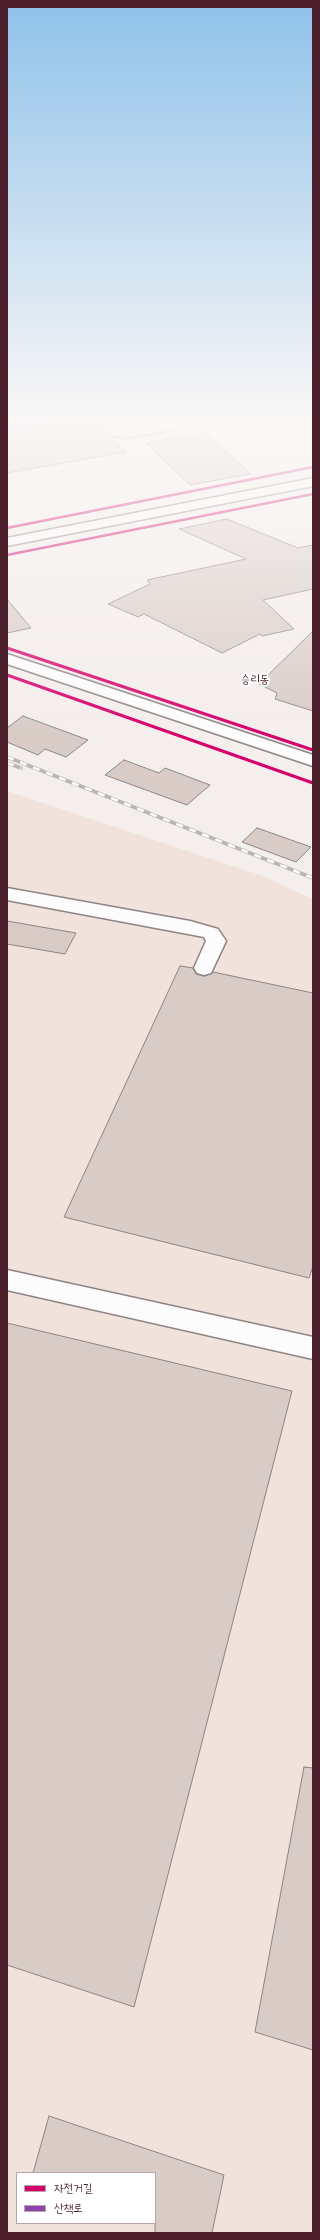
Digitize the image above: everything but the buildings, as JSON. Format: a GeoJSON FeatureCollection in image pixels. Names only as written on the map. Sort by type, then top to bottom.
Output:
{"type":"FeatureCollection","features":[{"type":"Feature","properties":{"kind":"main road"},"geometry":{"type":"LineString","coordinates":[[7,542],[91,526]]}},
{"type":"Feature","properties":{"kind":"main road"},"geometry":{"type":"LineString","coordinates":[[7,659],[313,761]]}},
{"type":"Feature","properties":{"kind":"main road"},"geometry":{"type":"LineString","coordinates":[[7,894],[190,927],[211,933],[216,941],[204,968]]}},
{"type":"Feature","properties":{"kind":"main road"},"geometry":{"type":"LineString","coordinates":[[7,1280],[313,1348]]}},
{"type":"Feature","properties":{"kind":"shaded area"},"geometry":{"type":"Polygon","coordinates":[[[7,791],[260,875],[313,899],[313,2233],[7,2233],[7,791]]]}},
{"type":"Feature","properties":{"kind":"railway"},"geometry":{"type":"LineString","coordinates":[[7,757],[313,878]]}},
{"type":"Feature","properties":{"kind":"railway"},"geometry":{"type":"LineString","coordinates":[[7,763],[21,768]]}},
{"type":"Feature","properties":{"kind":"cycle path"},"geometry":{"type":"LineString","coordinates":[[7,528],[19,526]]}},
{"type":"Feature","properties":{"kind":"cycle path"},"geometry":{"type":"LineString","coordinates":[[7,555],[155,526]]}},
{"type":"Feature","properties":{"kind":"cycle path"},"geometry":{"type":"LineString","coordinates":[[7,648],[313,750]]}},
{"type":"Feature","properties":{"kind":"cycle path"},"geometry":{"type":"LineString","coordinates":[[7,675],[313,783]]}},
{"type":"Feature","properties":{"kind":"district","name":"승리동"},"geometry":{"type":"Point","coordinates":[255,680]}}]}
